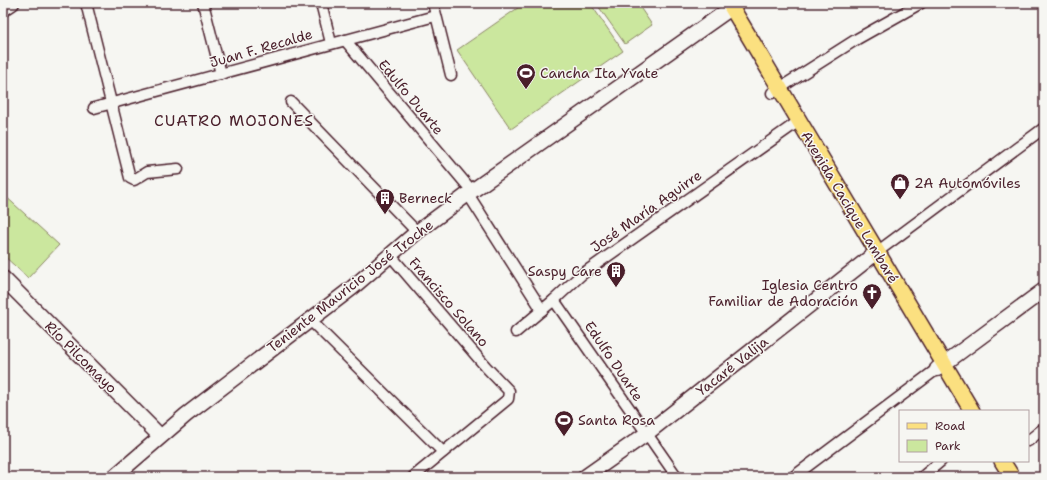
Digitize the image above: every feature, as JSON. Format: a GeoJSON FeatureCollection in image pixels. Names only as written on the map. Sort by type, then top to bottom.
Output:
{"type":"FeatureCollection","features":[{"type":"Feature","properties":{"kind":"main road","name":"Avenida Cacique Lambaré"},"geometry":{"type":"LineString","coordinates":[[726,7],[905,308],[941,367],[971,410]]}},
{"type":"Feature","properties":{"kind":"main road","name":"Avenida Cacique Lambaré"},"geometry":{"type":"LineString","coordinates":[[941,367],[962,410]]}},
{"type":"Feature","properties":{"kind":"main road"},"geometry":{"type":"LineString","coordinates":[[998,466],[1012,477]]}},
{"type":"Feature","properties":{"kind":"street"},"geometry":{"type":"LineString","coordinates":[[3,9],[12,3]]}},
{"type":"Feature","properties":{"kind":"street"},"geometry":{"type":"LineString","coordinates":[[86,3],[132,180],[147,172],[178,169]]}},
{"type":"Feature","properties":{"kind":"street"},"geometry":{"type":"LineString","coordinates":[[203,3],[221,74]]}},
{"type":"Feature","properties":{"kind":"street"},"geometry":{"type":"LineString","coordinates":[[321,3],[332,43]]}},
{"type":"Feature","properties":{"kind":"street"},"geometry":{"type":"LineString","coordinates":[[433,3],[435,16],[451,75]]}},
{"type":"Feature","properties":{"kind":"street"},"geometry":{"type":"LineString","coordinates":[[776,91],[856,39],[921,3]]}},
{"type":"Feature","properties":{"kind":"street","name":"Teniente Mauricio José Troche"},"geometry":{"type":"LineString","coordinates":[[114,477],[160,436],[391,256],[417,232],[726,7]]}},
{"type":"Feature","properties":{"kind":"street","name":"Juan F. Recalde"},"geometry":{"type":"LineString","coordinates":[[94,108],[435,16]]}},
{"type":"Feature","properties":{"kind":"street","name":"Edulfo Duarte"},"geometry":{"type":"LineString","coordinates":[[345,40],[470,192],[542,310]]}},
{"type":"Feature","properties":{"kind":"street"},"geometry":{"type":"LineString","coordinates":[[291,102],[417,232]]}},
{"type":"Feature","properties":{"kind":"street","name":"José María Aguirre"},"geometry":{"type":"LineString","coordinates":[[516,332],[554,300],[580,274],[795,123]]}},
{"type":"Feature","properties":{"kind":"street"},"geometry":{"type":"LineString","coordinates":[[874,255],[1044,128]]}},
{"type":"Feature","properties":{"kind":"street","name":"Yacaré Valija"},"geometry":{"type":"LineString","coordinates":[[585,477],[646,434],[874,255]]}},
{"type":"Feature","properties":{"kind":"street","name":"Francisco Solano"},"geometry":{"type":"LineString","coordinates":[[391,256],[486,367],[510,391],[508,399],[443,452]]}},
{"type":"Feature","properties":{"kind":"street","name":"Río Pilcomayo"},"geometry":{"type":"LineString","coordinates":[[3,278],[160,436]]}},
{"type":"Feature","properties":{"kind":"street"},"geometry":{"type":"LineString","coordinates":[[793,477],[1044,290]]}},
{"type":"Feature","properties":{"kind":"street","name":"Edulfo Duarte"},"geometry":{"type":"LineString","coordinates":[[554,300],[677,477]]}},
{"type":"Feature","properties":{"kind":"street"},"geometry":{"type":"LineString","coordinates":[[310,320],[443,452],[413,477]]}},
{"type":"Feature","properties":{"kind":"street"},"geometry":{"type":"LineString","coordinates":[[1029,440],[1044,428]]}},
{"type":"Feature","properties":{"kind":"street"},"geometry":{"type":"LineString","coordinates":[[922,477],[940,462]]}},
{"type":"Feature","properties":{"kind":"green space","name":"Cancha Ita Yvate"},"geometry":{"type":"Polygon","coordinates":[[[525,3],[590,3],[623,51],[511,129],[457,50],[525,3]]]}},
{"type":"Feature","properties":{"kind":"green space"},"geometry":{"type":"Polygon","coordinates":[[[596,3],[637,3],[652,25],[625,44],[596,3]]]}},
{"type":"Feature","properties":{"kind":"green space"},"geometry":{"type":"Polygon","coordinates":[[[3,194],[59,245],[28,278],[3,255],[3,194]]]}},
{"type":"Feature","properties":{"kind":"place","name":"Cancha Ita Yvate"},"geometry":{"type":"Point","coordinates":[526,90]}},
{"type":"Feature","properties":{"kind":"place","name":"2A Automóviles"},"geometry":{"type":"Point","coordinates":[900,200]}},
{"type":"Feature","properties":{"kind":"place","name":"Berneck"},"geometry":{"type":"Point","coordinates":[385,215]}},
{"type":"Feature","properties":{"kind":"place","name":"Saspy Care"},"geometry":{"type":"Point","coordinates":[616,288]}},
{"type":"Feature","properties":{"kind":"place","name":"Iglesia Centro Familiar de Adoración"},"geometry":{"type":"Point","coordinates":[872,310]}},
{"type":"Feature","properties":{"kind":"place","name":"Santa Rosa"},"geometry":{"type":"Point","coordinates":[564,437]}},
{"type":"Feature","properties":{"kind":"district","name":"CUATRO MOJONES"},"geometry":{"type":"Point","coordinates":[234,120]}}]}
